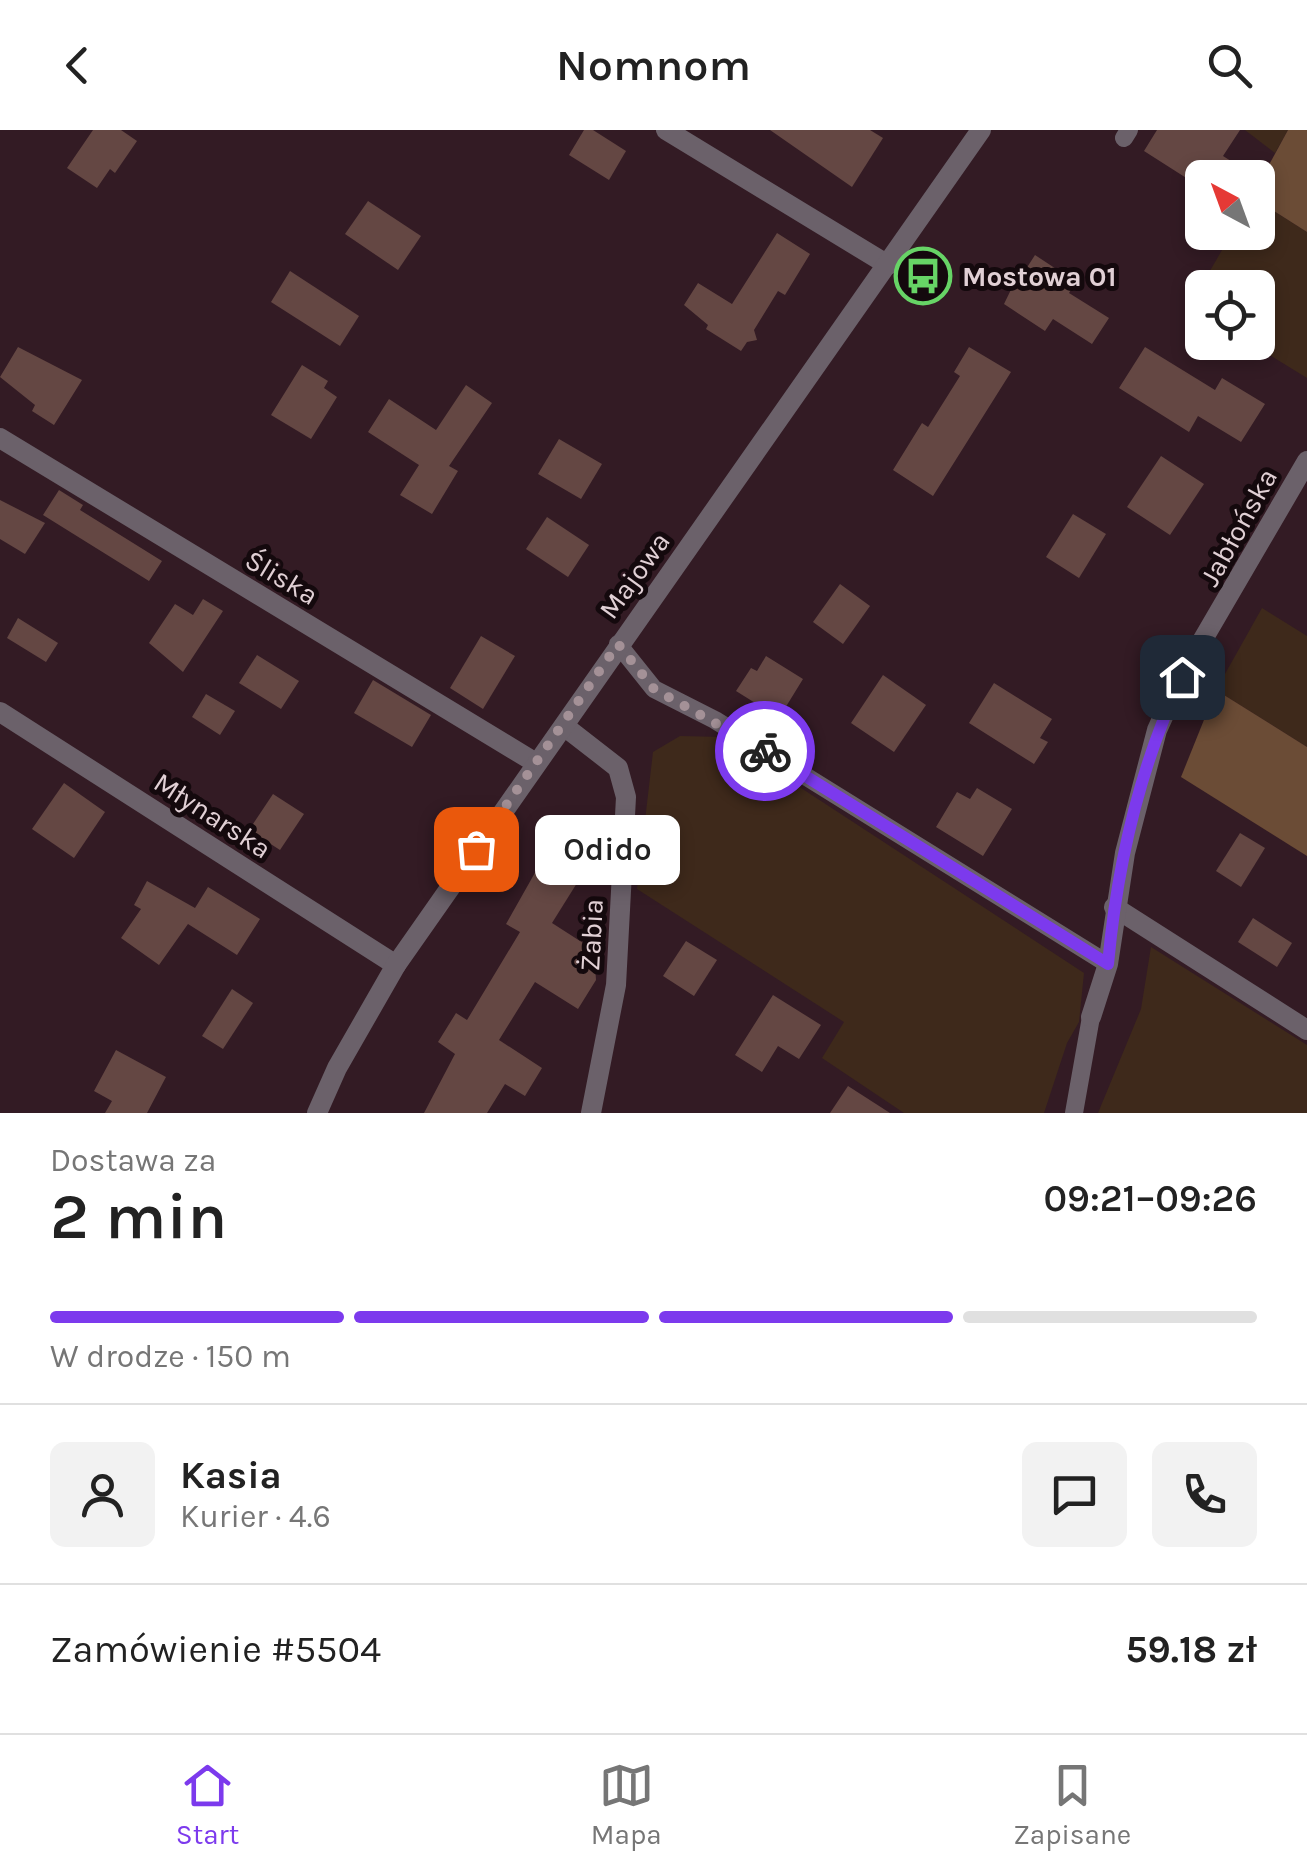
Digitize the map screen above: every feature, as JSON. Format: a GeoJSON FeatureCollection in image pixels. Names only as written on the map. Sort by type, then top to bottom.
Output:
{"type":"FeatureCollection","features":[{"type":"Feature","properties":{"kind":"street"},"geometry":{"type":"LineString","coordinates":[[666,130],[888,265]]}},
{"type":"Feature","properties":{"kind":"street","name":"Majowa"},"geometry":{"type":"LineString","coordinates":[[317,1113],[336,1068],[396,965],[981,130]]}},
{"type":"Feature","properties":{"kind":"street","name":"Śliska"},"geometry":{"type":"LineString","coordinates":[[0,438],[536,763]]}},
{"type":"Feature","properties":{"kind":"street","name":"Jabłońska"},"geometry":{"type":"LineString","coordinates":[[1091,1017],[1108,964],[1114,907],[1157,730],[1182,677],[1307,462]]}},
{"type":"Feature","properties":{"kind":"street","name":"Młynarska"},"geometry":{"type":"LineString","coordinates":[[0,712],[396,965]]}},
{"type":"Feature","properties":{"kind":"street","name":"Żabia"},"geometry":{"type":"LineString","coordinates":[[564,726],[618,768],[626,797],[616,985],[591,1113]]}},
{"type":"Feature","properties":{"kind":"street"},"geometry":{"type":"LineString","coordinates":[[1114,907],[1307,1030]]}},
{"type":"Feature","properties":{"kind":"lane"},"geometry":{"type":"LineString","coordinates":[[618,644],[654,689],[715,720],[1108,964]]}},
{"type":"Feature","properties":{"kind":"lane"},"geometry":{"type":"LineString","coordinates":[[1074,1113],[1091,1017]]}},
{"type":"Feature","properties":{"kind":"shaded area"},"geometry":{"type":"Polygon","coordinates":[[[1245,130],[1288,130],[1275,153],[1245,130]]]}},
{"type":"Feature","properties":{"kind":"shaded area"},"geometry":{"type":"Polygon","coordinates":[[[1288,130],[1307,130],[1307,232],[1275,212],[1275,160],[1272,160],[1288,130]]]}},
{"type":"Feature","properties":{"kind":"shaded area"},"geometry":{"type":"Polygon","coordinates":[[[1275,212],[1307,232],[1307,378],[1275,358],[1275,270],[1210,270],[1222,250],[1275,250],[1275,212]]]}},
{"type":"Feature","properties":{"kind":"shaded area"},"geometry":{"type":"Polygon","coordinates":[[[1262,608],[1307,636],[1307,747],[1216,690],[1262,608]]]}},
{"type":"Feature","properties":{"kind":"shaded area"},"geometry":{"type":"Polygon","coordinates":[[[1216,690],[1307,747],[1307,856],[1181,777],[1216,690]]]}},
{"type":"Feature","properties":{"kind":"shaded area"},"geometry":{"type":"Polygon","coordinates":[[[680,736],[723,737],[1084,973],[1079,1022],[1067,1043],[1044,1113],[904,1113],[822,1058],[844,1022],[637,889],[653,752],[680,736]]]}},
{"type":"Feature","properties":{"kind":"shaded area"},"geometry":{"type":"Polygon","coordinates":[[[1151,947],[1307,1045],[1307,1113],[1098,1113],[1141,1009],[1151,947]]]}},
{"type":"Feature","properties":{"kind":"building"},"geometry":{"type":"Polygon","coordinates":[[[93,130],[121,130],[137,141],[115,173],[110,169],[97,188],[67,168],[93,130]]]}},
{"type":"Feature","properties":{"kind":"building"},"geometry":{"type":"Polygon","coordinates":[[[584,130],[593,130],[626,151],[609,180],[569,155],[584,130]]]}},
{"type":"Feature","properties":{"kind":"building"},"geometry":{"type":"Polygon","coordinates":[[[770,130],[870,130],[883,138],[852,187],[770,130]]]}},
{"type":"Feature","properties":{"kind":"building"},"geometry":{"type":"Polygon","coordinates":[[[1157,130],[1240,130],[1223,156],[1229,160],[1185,160],[1185,177],[1144,151],[1157,130]]]}},
{"type":"Feature","properties":{"kind":"building"},"geometry":{"type":"Polygon","coordinates":[[[368,201],[421,236],[398,270],[345,234],[368,201]]]}},
{"type":"Feature","properties":{"kind":"building"},"geometry":{"type":"Polygon","coordinates":[[[777,233],[810,254],[785,295],[778,291],[754,330],[757,340],[747,342],[741,351],[706,329],[708,325],[684,305],[698,283],[732,304],[777,233]]]}},
{"type":"Feature","properties":{"kind":"building"},"geometry":{"type":"Polygon","coordinates":[[[1035,255],[1076,282],[1069,293],[1109,318],[1092,344],[1053,319],[1045,331],[1004,304],[1022,267],[1026,269],[1035,255]]]}},
{"type":"Feature","properties":{"kind":"building"},"geometry":{"type":"Polygon","coordinates":[[[290,271],[359,316],[340,346],[271,302],[290,271]]]}},
{"type":"Feature","properties":{"kind":"building"},"geometry":{"type":"Polygon","coordinates":[[[18,347],[82,380],[54,425],[32,411],[35,405],[0,377],[18,347]]]}},
{"type":"Feature","properties":{"kind":"building"},"geometry":{"type":"Polygon","coordinates":[[[969,347],[1011,372],[933,496],[893,470],[922,423],[928,427],[960,376],[954,372],[969,347]]]}},
{"type":"Feature","properties":{"kind":"building"},"geometry":{"type":"Polygon","coordinates":[[[1145,347],[1215,390],[1222,378],[1265,404],[1241,442],[1198,416],[1189,432],[1119,388],[1145,347]]]}},
{"type":"Feature","properties":{"kind":"building"},"geometry":{"type":"Polygon","coordinates":[[[302,365],[328,381],[324,388],[337,397],[311,439],[271,415],[302,365]]]}},
{"type":"Feature","properties":{"kind":"building"},"geometry":{"type":"Polygon","coordinates":[[[466,385],[492,403],[449,466],[458,471],[432,514],[400,495],[419,465],[368,432],[389,399],[436,430],[466,385]]]}},
{"type":"Feature","properties":{"kind":"building"},"geometry":{"type":"Polygon","coordinates":[[[559,439],[602,464],[581,499],[538,474],[559,439]]]}},
{"type":"Feature","properties":{"kind":"building"},"geometry":{"type":"Polygon","coordinates":[[[1161,456],[1204,484],[1170,535],[1127,507],[1161,456]]]}},
{"type":"Feature","properties":{"kind":"building"},"geometry":{"type":"Polygon","coordinates":[[[59,490],[83,505],[80,510],[162,561],[149,581],[43,515],[59,490]]]}},
{"type":"Feature","properties":{"kind":"building"},"geometry":{"type":"Polygon","coordinates":[[[0,500],[45,523],[25,554],[0,539],[0,500]]]}},
{"type":"Feature","properties":{"kind":"building"},"geometry":{"type":"Polygon","coordinates":[[[1073,514],[1106,534],[1079,578],[1046,557],[1073,514]]]}},
{"type":"Feature","properties":{"kind":"building"},"geometry":{"type":"Polygon","coordinates":[[[547,517],[589,545],[568,577],[526,549],[547,517]]]}},
{"type":"Feature","properties":{"kind":"building"},"geometry":{"type":"Polygon","coordinates":[[[840,584],[870,606],[843,644],[813,622],[840,584]]]}},
{"type":"Feature","properties":{"kind":"building"},"geometry":{"type":"Polygon","coordinates":[[[203,599],[223,611],[183,672],[149,643],[175,604],[193,615],[203,599]]]}},
{"type":"Feature","properties":{"kind":"building"},"geometry":{"type":"Polygon","coordinates":[[[18,618],[58,643],[46,662],[7,638],[18,618]]]}},
{"type":"Feature","properties":{"kind":"building"},"geometry":{"type":"Polygon","coordinates":[[[481,636],[515,656],[483,709],[450,688],[481,636]]]}},
{"type":"Feature","properties":{"kind":"building"},"geometry":{"type":"Polygon","coordinates":[[[257,655],[299,681],[281,709],[239,683],[257,655]]]}},
{"type":"Feature","properties":{"kind":"building"},"geometry":{"type":"Polygon","coordinates":[[[766,656],[803,679],[779,718],[736,691],[751,668],[757,671],[766,656]]]}},
{"type":"Feature","properties":{"kind":"building"},"geometry":{"type":"Polygon","coordinates":[[[883,675],[926,705],[894,752],[851,723],[883,675]]]}},
{"type":"Feature","properties":{"kind":"building"},"geometry":{"type":"Polygon","coordinates":[[[373,680],[431,715],[412,747],[354,713],[373,680]]]}},
{"type":"Feature","properties":{"kind":"building"},"geometry":{"type":"Polygon","coordinates":[[[994,683],[1052,719],[1040,738],[1048,742],[1034,764],[969,723],[994,683]]]}},
{"type":"Feature","properties":{"kind":"building"},"geometry":{"type":"Polygon","coordinates":[[[206,694],[235,711],[220,735],[192,717],[206,694]]]}},
{"type":"Feature","properties":{"kind":"building"},"geometry":{"type":"Polygon","coordinates":[[[64,783],[105,812],[74,858],[32,829],[64,783]]]}},
{"type":"Feature","properties":{"kind":"building"},"geometry":{"type":"Polygon","coordinates":[[[977,788],[1012,809],[983,856],[936,827],[957,792],[970,799],[977,788]]]}},
{"type":"Feature","properties":{"kind":"building"},"geometry":{"type":"Polygon","coordinates":[[[273,794],[304,814],[280,850],[249,830],[273,794]]]}},
{"type":"Feature","properties":{"kind":"building"},"geometry":{"type":"Polygon","coordinates":[[[567,816],[595,838],[564,876],[577,883],[552,923],[594,950],[596,980],[578,1009],[535,982],[499,1040],[542,1068],[525,1096],[505,1084],[487,1113],[424,1113],[455,1054],[438,1042],[456,1013],[467,1020],[520,932],[506,924],[567,816]]]}},
{"type":"Feature","properties":{"kind":"building"},"geometry":{"type":"Polygon","coordinates":[[[1240,833],[1265,848],[1241,887],[1216,871],[1240,833]]]}},
{"type":"Feature","properties":{"kind":"building"},"geometry":{"type":"Polygon","coordinates":[[[147,881],[195,908],[208,887],[260,919],[237,955],[188,924],[159,965],[121,938],[141,909],[134,905],[147,881]]]}},
{"type":"Feature","properties":{"kind":"building"},"geometry":{"type":"Polygon","coordinates":[[[1253,918],[1292,943],[1277,967],[1238,942],[1253,918]]]}},
{"type":"Feature","properties":{"kind":"building"},"geometry":{"type":"Polygon","coordinates":[[[686,941],[717,960],[694,996],[663,976],[686,941]]]}},
{"type":"Feature","properties":{"kind":"building"},"geometry":{"type":"Polygon","coordinates":[[[232,989],[253,1003],[223,1049],[202,1036],[232,989]]]}},
{"type":"Feature","properties":{"kind":"building"},"geometry":{"type":"Polygon","coordinates":[[[773,995],[821,1025],[799,1059],[778,1046],[762,1072],[735,1055],[773,995]]]}},
{"type":"Feature","properties":{"kind":"building"},"geometry":{"type":"Polygon","coordinates":[[[116,1050],[166,1077],[147,1113],[105,1113],[112,1101],[94,1091],[116,1050]]]}},
{"type":"Feature","properties":{"kind":"building"},"geometry":{"type":"Polygon","coordinates":[[[848,1086],[890,1113],[830,1113],[848,1086]]]}},
{"type":"Feature","properties":{"kind":"way so far"},"geometry":{"type":"LineString","coordinates":[[476,849],[618,644],[654,689],[765,751]]}},
{"type":"Feature","properties":{"kind":"place","name":"Mostowa 01"},"geometry":{"type":"Point","coordinates":[923,276]}},
{"type":"Feature","properties":{"kind":"place","name":"Odido"},"geometry":{"type":"Point","coordinates":[476,849]}},
{"type":"Feature","properties":{"kind":"route"},"geometry":{"type":"LineString","coordinates":[[765,751],[1108,964],[1125,853],[1157,730],[1182,677]]}}]}
